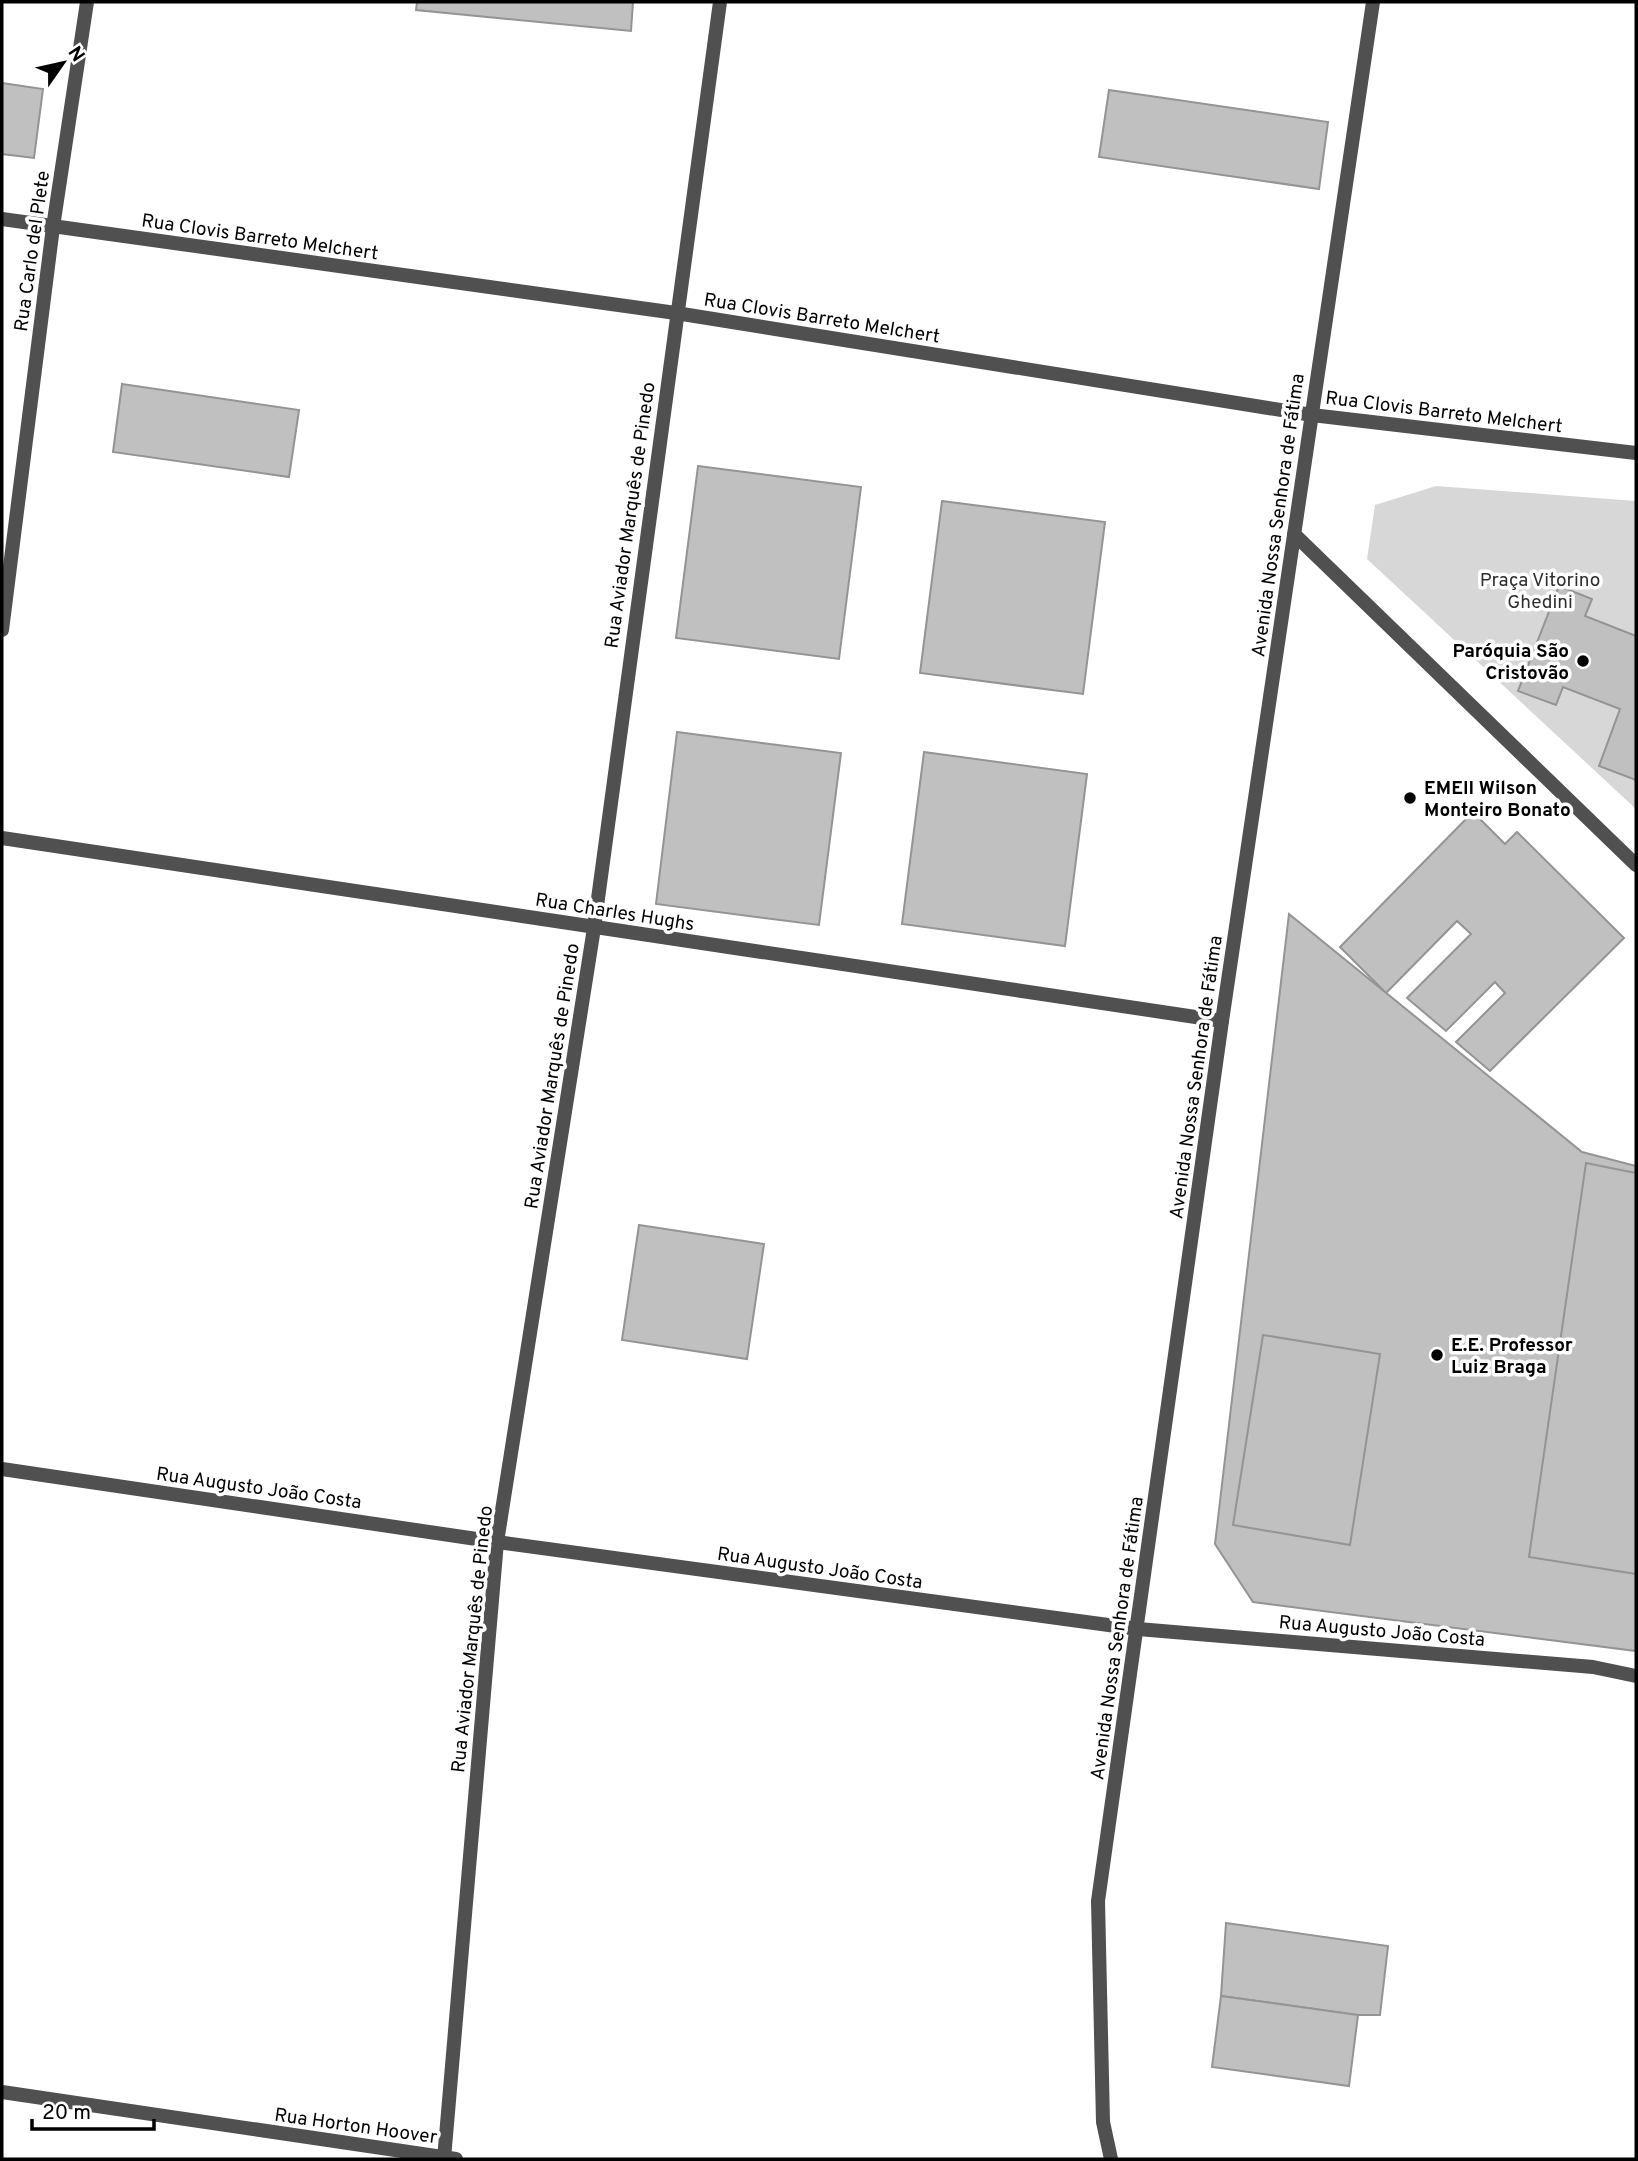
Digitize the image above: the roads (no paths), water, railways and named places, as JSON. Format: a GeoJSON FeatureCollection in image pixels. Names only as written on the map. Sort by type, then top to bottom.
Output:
{"type":"FeatureCollection","features":[{"type":"Feature","properties":{"kind":"street","name":"Rua Carlo del Plete"},"geometry":{"type":"LineString","coordinates":[[2,630],[52,227],[87,2]]}},
{"type":"Feature","properties":{"kind":"street","name":"Rua Aviador Marquês de Pinedo"},"geometry":{"type":"LineString","coordinates":[[448,2159],[497,1542],[594,928],[720,2]]}},
{"type":"Feature","properties":{"kind":"street","name":"Avenida Nossa Senhora de Fátima"},"geometry":{"type":"LineString","coordinates":[[1111,2159],[1103,2122],[1098,1901],[1222,1021],[1373,2]]}},
{"type":"Feature","properties":{"kind":"street","name":"Rua Clovis Barreto Melchert"},"geometry":{"type":"LineString","coordinates":[[2,219],[676,313],[1311,415],[1636,453]]}},
{"type":"Feature","properties":{"kind":"street"},"geometry":{"type":"LineString","coordinates":[[1294,534],[1636,865]]}},
{"type":"Feature","properties":{"kind":"street","name":"Rua Charles Hughs"},"geometry":{"type":"LineString","coordinates":[[2,838],[1222,1021]]}},
{"type":"Feature","properties":{"kind":"street","name":"Rua Augusto João Costa"},"geometry":{"type":"LineString","coordinates":[[2,1469],[497,1542],[1138,1629],[1593,1667],[1636,1676]]}},
{"type":"Feature","properties":{"kind":"street","name":"Rua Horton Hoover"},"geometry":{"type":"LineString","coordinates":[[2,2092],[448,2159]]}},
{"type":"Feature","properties":{"kind":"place","name":"Paróquia São Cristovão"},"geometry":{"type":"Point","coordinates":[1583,661]}},
{"type":"Feature","properties":{"kind":"place","name":"EMEII Wilson Monteiro Bonato"},"geometry":{"type":"Point","coordinates":[1410,798]}},
{"type":"Feature","properties":{"kind":"place","name":"E.E. Professor Luiz Braga"},"geometry":{"type":"Point","coordinates":[1437,1355]}},
{"type":"Feature","properties":{"kind":"park label","name":"Praça Vitorino Ghedini"},"geometry":{"type":"Point","coordinates":[1540,590]}}]}
